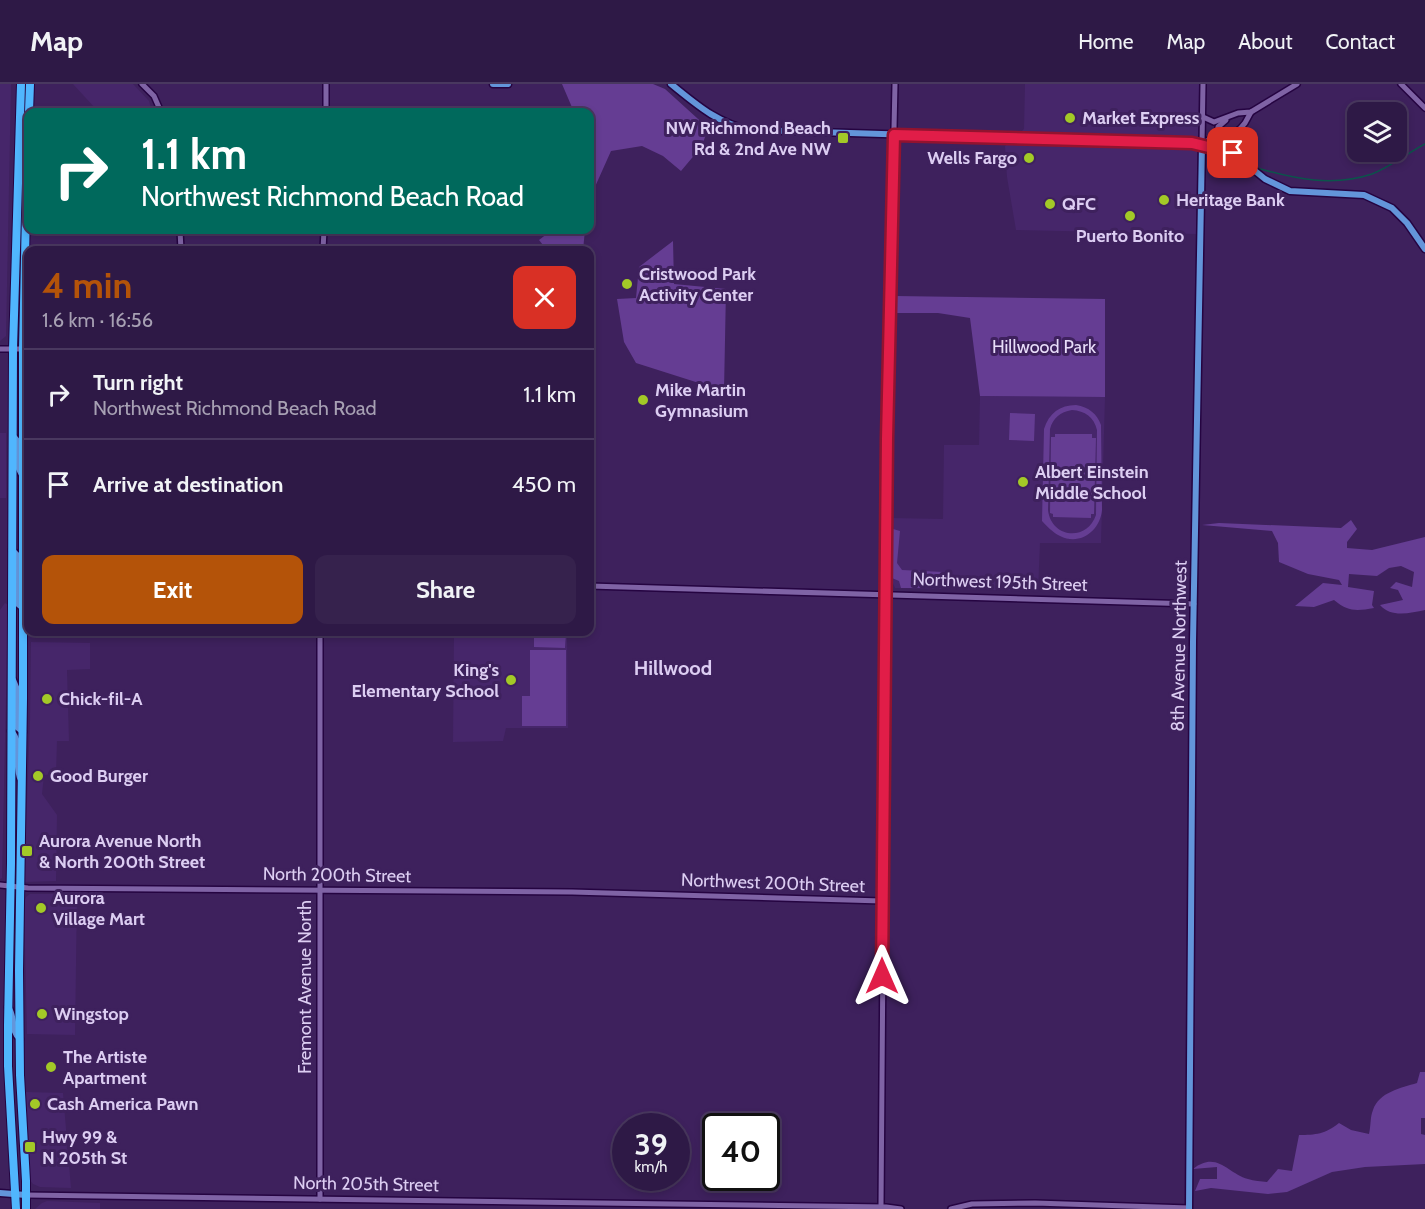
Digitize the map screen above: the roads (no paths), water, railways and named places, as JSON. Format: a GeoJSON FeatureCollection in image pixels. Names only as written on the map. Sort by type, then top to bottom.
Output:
{"type":"FeatureCollection","features":[{"type":"Feature","properties":{"kind":"highway"},"geometry":{"type":"LineString","coordinates":[[16,1209],[8,1066],[8,1007],[11,887],[13,349],[21,84]]}},
{"type":"Feature","properties":{"kind":"highway"},"geometry":{"type":"LineString","coordinates":[[29,108],[30,84]]}},
{"type":"Feature","properties":{"kind":"highway"},"geometry":{"type":"LineString","coordinates":[[25,636],[20,1039],[26,1209]]}},
{"type":"Feature","properties":{"kind":"main road"},"geometry":{"type":"LineString","coordinates":[[493,84],[508,84]]}},
{"type":"Feature","properties":{"kind":"main road"},"geometry":{"type":"LineString","coordinates":[[671,84],[712,116],[735,127],[750,130],[1202,144],[1233,153],[1265,179],[1290,191],[1364,195],[1392,208],[1425,249]]}},
{"type":"Feature","properties":{"kind":"main road"},"geometry":{"type":"LineString","coordinates":[[1233,153],[1232,142],[1239,129]]}},
{"type":"Feature","properties":{"kind":"main road","name":"8th Avenue Northwest"},"geometry":{"type":"LineString","coordinates":[[1189,1209],[1194,604],[1202,144]]}},
{"type":"Feature","properties":{"kind":"main road"},"geometry":{"type":"LineString","coordinates":[[18,170],[24,177]]}},
{"type":"Feature","properties":{"kind":"main road"},"geometry":{"type":"LineString","coordinates":[[18,187],[24,193]]}},
{"type":"Feature","properties":{"kind":"main road"},"geometry":{"type":"LineString","coordinates":[[13,436],[19,443],[19,469],[24,478]]}},
{"type":"Feature","properties":{"kind":"main road"},"geometry":{"type":"LineString","coordinates":[[12,550],[18,556],[18,604],[24,608]]}},
{"type":"Feature","properties":{"kind":"main road"},"geometry":{"type":"LineString","coordinates":[[12,677],[18,692],[17,726],[23,732]]}},
{"type":"Feature","properties":{"kind":"main road"},"geometry":{"type":"LineString","coordinates":[[11,731],[17,739],[18,774],[22,783]]}},
{"type":"Feature","properties":{"kind":"main road"},"geometry":{"type":"LineString","coordinates":[[8,1007],[13,1015],[14,1032],[20,1039]]}},
{"type":"Feature","properties":{"kind":"main road","name":"North 205th Street"},"geometry":{"type":"LineString","coordinates":[[0,1193],[26,1195]]}},
{"type":"Feature","properties":{"kind":"street"},"geometry":{"type":"LineString","coordinates":[[142,84],[154,96],[159,108]]}},
{"type":"Feature","properties":{"kind":"street"},"geometry":{"type":"LineString","coordinates":[[326,84],[326,108]]}},
{"type":"Feature","properties":{"kind":"street"},"geometry":{"type":"LineString","coordinates":[[881,1207],[885,593],[895,84]]}},
{"type":"Feature","properties":{"kind":"street","name":"8th Avenue Northwest"},"geometry":{"type":"LineString","coordinates":[[1202,144],[1203,84]]}},
{"type":"Feature","properties":{"kind":"street"},"geometry":{"type":"LineString","coordinates":[[1203,117],[1214,122],[1229,116],[1251,112],[1297,84]]}},
{"type":"Feature","properties":{"kind":"street"},"geometry":{"type":"LineString","coordinates":[[1401,84],[1425,108]]}},
{"type":"Feature","properties":{"kind":"street"},"geometry":{"type":"LineString","coordinates":[[1202,144],[1217,135],[1226,135],[1239,129],[1251,112]]}},
{"type":"Feature","properties":{"kind":"street"},"geometry":{"type":"LineString","coordinates":[[1217,135],[1218,127],[1229,116]]}},
{"type":"Feature","properties":{"kind":"street"},"geometry":{"type":"LineString","coordinates":[[0,349],[24,349]]}},
{"type":"Feature","properties":{"kind":"street","name":"Northwest 195th Street"},"geometry":{"type":"LineString","coordinates":[[594,586],[1194,604]]}},
{"type":"Feature","properties":{"kind":"street","name":"Fremont Avenue North"},"geometry":{"type":"LineString","coordinates":[[320,636],[320,1199]]}},
{"type":"Feature","properties":{"kind":"street","name":"North 200th Street"},"geometry":{"type":"LineString","coordinates":[[0,887],[663,895]]}},
{"type":"Feature","properties":{"kind":"street","name":"Northwest 200th Street"},"geometry":{"type":"LineString","coordinates":[[663,895],[882,901]]}},
{"type":"Feature","properties":{"kind":"street","name":"North 205th Street"},"geometry":{"type":"LineString","coordinates":[[26,1195],[901,1209]]}},
{"type":"Feature","properties":{"kind":"street"},"geometry":{"type":"LineString","coordinates":[[573,1209],[574,1202]]}},
{"type":"Feature","properties":{"kind":"street"},"geometry":{"type":"LineString","coordinates":[[951,1209],[972,1204],[1035,1203],[1189,1209]]}},
{"type":"Feature","properties":{"kind":"waterway"},"geometry":{"type":"LineString","coordinates":[[1257,168],[1314,180],[1343,180],[1379,171],[1425,144]]}},
{"type":"Feature","properties":{"kind":"place","name":"Market Express"},"geometry":{"type":"Point","coordinates":[1070,118]}},
{"type":"Feature","properties":{"kind":"place","name":"NW Richmond Beach Rd & 2nd Ave NW"},"geometry":{"type":"Point","coordinates":[843,138]}},
{"type":"Feature","properties":{"kind":"place","name":"Wells Fargo"},"geometry":{"type":"Point","coordinates":[1029,158]}},
{"type":"Feature","properties":{"kind":"place","name":"Heritage Bank"},"geometry":{"type":"Point","coordinates":[1164,200]}},
{"type":"Feature","properties":{"kind":"place","name":"QFC"},"geometry":{"type":"Point","coordinates":[1050,204]}},
{"type":"Feature","properties":{"kind":"place","name":"Puerto Bonito"},"geometry":{"type":"Point","coordinates":[1130,216]}},
{"type":"Feature","properties":{"kind":"place","name":"Cristwood Park Activity Center"},"geometry":{"type":"Point","coordinates":[627,284]}},
{"type":"Feature","properties":{"kind":"place","name":"Mike Martin Gymnasium"},"geometry":{"type":"Point","coordinates":[643,400]}},
{"type":"Feature","properties":{"kind":"place","name":"Albert Einstein Middle School"},"geometry":{"type":"Point","coordinates":[1023,482]}},
{"type":"Feature","properties":{"kind":"place","name":"King's Elementary School"},"geometry":{"type":"Point","coordinates":[511,680]}},
{"type":"Feature","properties":{"kind":"place","name":"Chick-fil-A"},"geometry":{"type":"Point","coordinates":[47,699]}},
{"type":"Feature","properties":{"kind":"place","name":"Good Burger"},"geometry":{"type":"Point","coordinates":[38,776]}},
{"type":"Feature","properties":{"kind":"place","name":"Aurora Avenue North & North 200th Street"},"geometry":{"type":"Point","coordinates":[27,851]}},
{"type":"Feature","properties":{"kind":"place","name":"Aurora Village Mart"},"geometry":{"type":"Point","coordinates":[41,908]}},
{"type":"Feature","properties":{"kind":"place","name":"Wingstop"},"geometry":{"type":"Point","coordinates":[42,1014]}},
{"type":"Feature","properties":{"kind":"place","name":"The Artiste Apartment"},"geometry":{"type":"Point","coordinates":[51,1067]}},
{"type":"Feature","properties":{"kind":"place","name":"Cash America Pawn"},"geometry":{"type":"Point","coordinates":[35,1104]}},
{"type":"Feature","properties":{"kind":"place","name":"Hwy 99 & N 205th St"},"geometry":{"type":"Point","coordinates":[30,1147]}},
{"type":"Feature","properties":{"kind":"district","name":"Hillwood"},"geometry":{"type":"Point","coordinates":[673,668]}},
{"type":"Feature","properties":{"kind":"park label","name":"Hillwood Park"},"geometry":{"type":"Point","coordinates":[1044,347]}}]}
